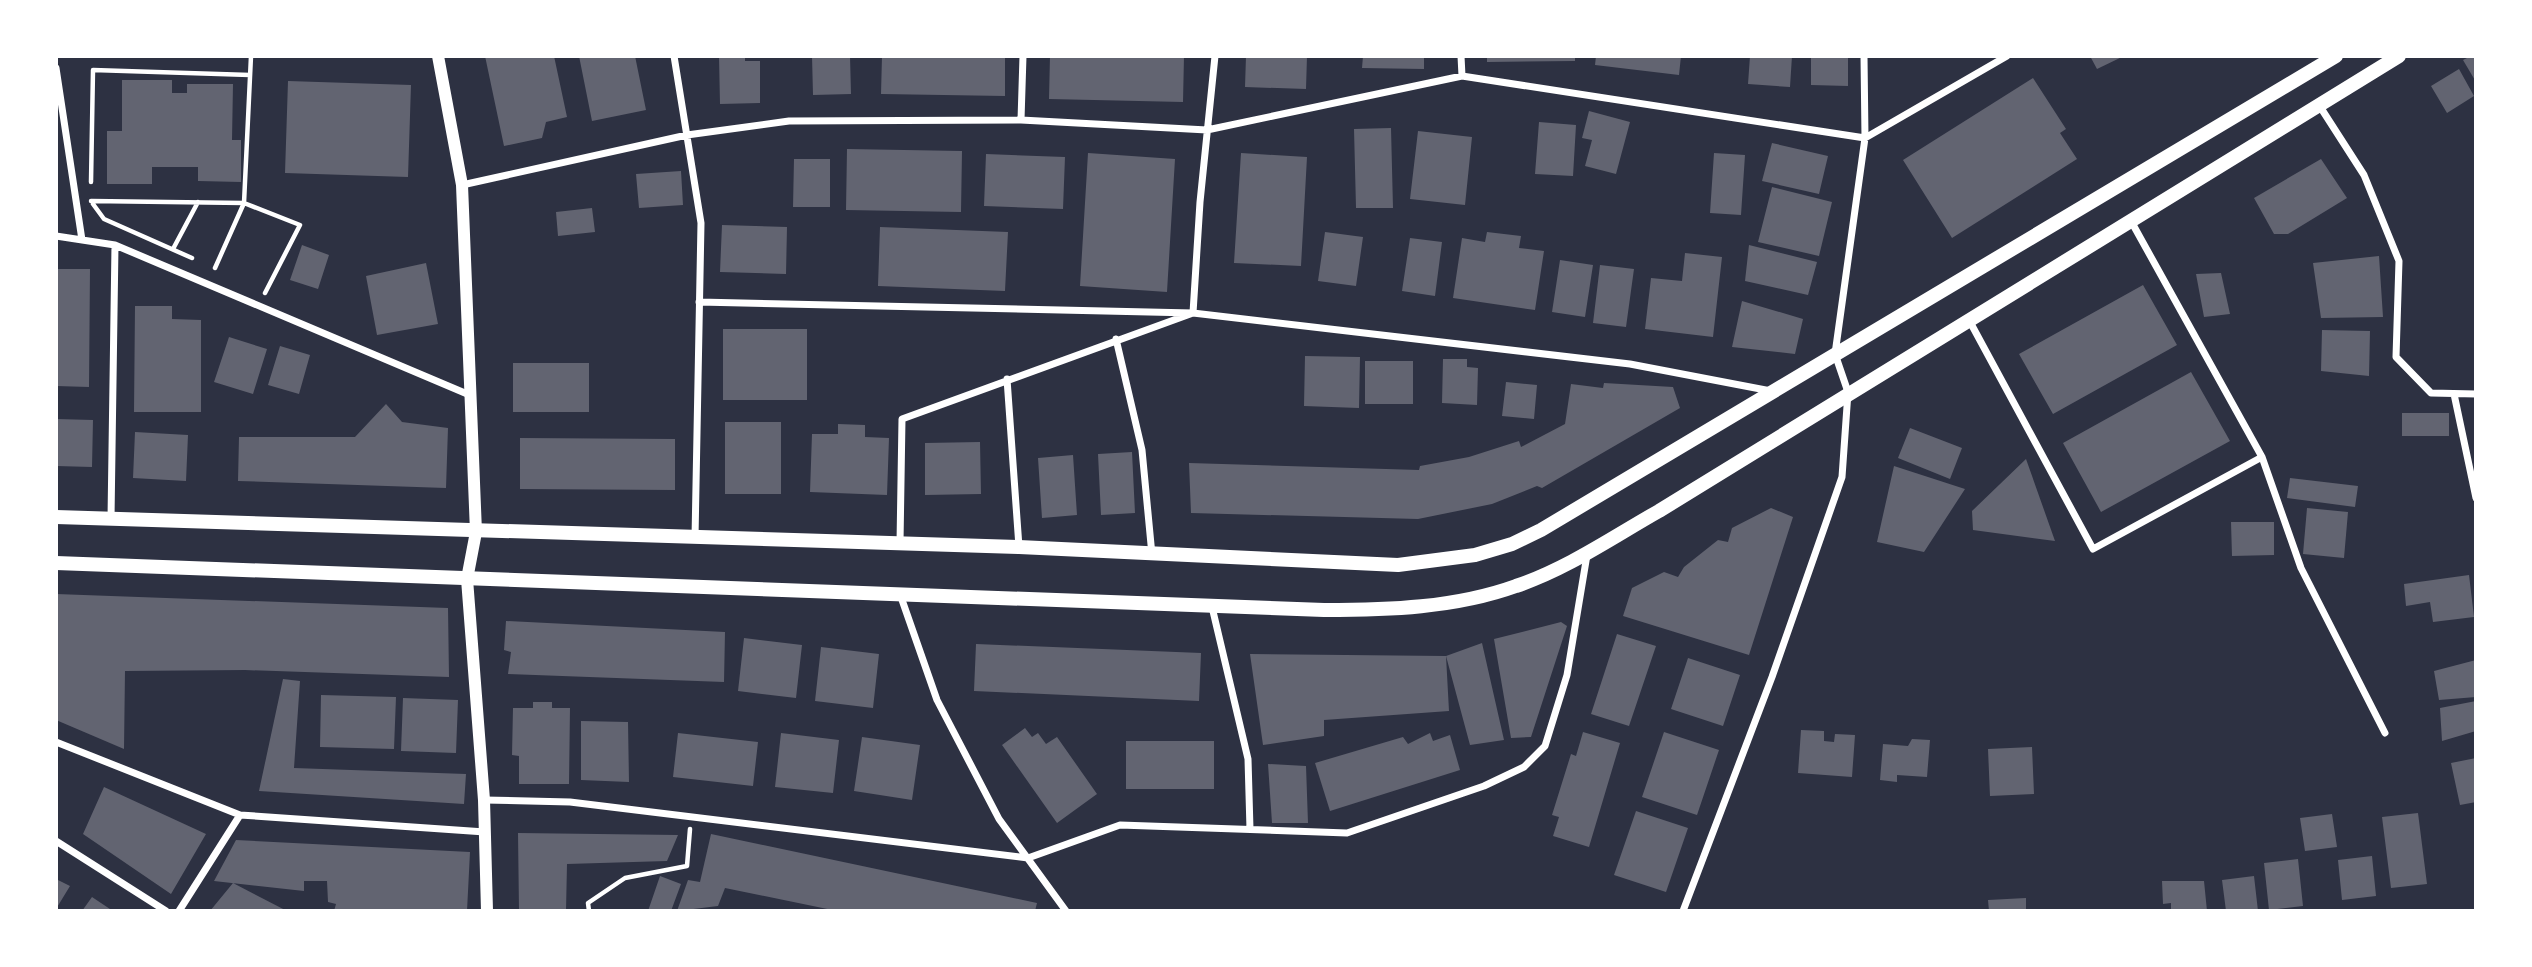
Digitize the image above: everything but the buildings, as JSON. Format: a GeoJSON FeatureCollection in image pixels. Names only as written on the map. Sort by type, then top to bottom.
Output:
{"type":"FeatureCollection","features":[{"type":"Feature","properties":{"kind":"main road"},"geometry":{"type":"LineString","coordinates":[[56,517],[476,533],[1019,547],[1398,565],[1475,555],[1512,544],[1541,530],[2335,56]]}},
{"type":"Feature","properties":{"kind":"main road"},"geometry":{"type":"LineString","coordinates":[[56,563],[901,597],[1324,610],[1412,607],[1515,587],[1552,572],[1659,511],[1848,392],[2399,56]]}},
{"type":"Feature","properties":{"kind":"street"},"geometry":{"type":"LineString","coordinates":[[438,56],[462,185],[476,533],[467,579],[484,800],[488,911]]}},
{"type":"Feature","properties":{"kind":"street"},"geometry":{"type":"LineString","coordinates":[[674,56],[701,223],[695,539]]}},
{"type":"Feature","properties":{"kind":"street"},"geometry":{"type":"LineString","coordinates":[[1021,120],[1023,56]]}},
{"type":"Feature","properties":{"kind":"street"},"geometry":{"type":"LineString","coordinates":[[1193,313],[1215,56]]}},
{"type":"Feature","properties":{"kind":"street"},"geometry":{"type":"LineString","coordinates":[[1461,56],[1462,76]]}},
{"type":"Feature","properties":{"kind":"street"},"geometry":{"type":"LineString","coordinates":[[1684,911],[1772,677],[1842,477],[1848,392],[1835,354],[1865,138],[1864,56]]}},
{"type":"Feature","properties":{"kind":"street"},"geometry":{"type":"LineString","coordinates":[[462,185],[687,135],[789,121],[1021,120],[1208,130],[1462,76],[1865,138],[2007,56]]}},
{"type":"Feature","properties":{"kind":"street"},"geometry":{"type":"LineString","coordinates":[[56,68],[82,240]]}},
{"type":"Feature","properties":{"kind":"street"},"geometry":{"type":"LineString","coordinates":[[2319,105],[2364,175],[2399,261],[2396,357],[2431,393],[2476,394]]}},
{"type":"Feature","properties":{"kind":"street"},"geometry":{"type":"LineString","coordinates":[[2131,220],[2262,457],[2301,568],[2385,733]]}},
{"type":"Feature","properties":{"kind":"street"},"geometry":{"type":"LineString","coordinates":[[56,236],[115,245],[472,396]]}},
{"type":"Feature","properties":{"kind":"street"},"geometry":{"type":"LineString","coordinates":[[111,519],[115,245]]}},
{"type":"Feature","properties":{"kind":"street"},"geometry":{"type":"LineString","coordinates":[[699,302],[1193,313],[1630,364],[1774,392]]}},
{"type":"Feature","properties":{"kind":"street"},"geometry":{"type":"LineString","coordinates":[[900,544],[902,419],[1193,313]]}},
{"type":"Feature","properties":{"kind":"street"},"geometry":{"type":"LineString","coordinates":[[1968,319],[2093,549],[2262,457]]}},
{"type":"Feature","properties":{"kind":"street"},"geometry":{"type":"LineString","coordinates":[[1116,339],[1142,450],[1152,555]]}},
{"type":"Feature","properties":{"kind":"street"},"geometry":{"type":"LineString","coordinates":[[1007,379],[1019,547]]}},
{"type":"Feature","properties":{"kind":"street"},"geometry":{"type":"LineString","coordinates":[[2454,394],[2476,498]]}},
{"type":"Feature","properties":{"kind":"street"},"geometry":{"type":"LineString","coordinates":[[484,800],[570,802],[1028,858],[1120,825],[1347,833],[1484,786],[1524,767],[1545,746],[1567,675],[1588,551]]}},
{"type":"Feature","properties":{"kind":"street"},"geometry":{"type":"LineString","coordinates":[[901,597],[937,700],[999,819],[1066,911]]}},
{"type":"Feature","properties":{"kind":"street"},"geometry":{"type":"LineString","coordinates":[[1211,606],[1248,759],[1250,829]]}},
{"type":"Feature","properties":{"kind":"street"},"geometry":{"type":"LineString","coordinates":[[56,742],[240,815],[485,832]]}},
{"type":"Feature","properties":{"kind":"street"},"geometry":{"type":"LineString","coordinates":[[179,911],[240,815]]}},
{"type":"Feature","properties":{"kind":"street"},"geometry":{"type":"LineString","coordinates":[[56,841],[166,911]]}},
{"type":"Feature","properties":{"kind":"path"},"geometry":{"type":"LineString","coordinates":[[215,268],[244,203],[251,56]]}},
{"type":"Feature","properties":{"kind":"path"},"geometry":{"type":"LineString","coordinates":[[194,259],[104,219],[90,201],[93,70],[250,75]]}},
{"type":"Feature","properties":{"kind":"path"},"geometry":{"type":"LineString","coordinates":[[90,201],[244,203],[300,225],[265,293],[255,288]]}},
{"type":"Feature","properties":{"kind":"path"},"geometry":{"type":"LineString","coordinates":[[173,250],[198,202]]}},
{"type":"Feature","properties":{"kind":"path"},"geometry":{"type":"LineString","coordinates":[[204,264],[225,273]]}},
{"type":"Feature","properties":{"kind":"path"},"geometry":{"type":"LineString","coordinates":[[589,911],[588,903],[625,878],[687,866],[691,817]]}}]}
